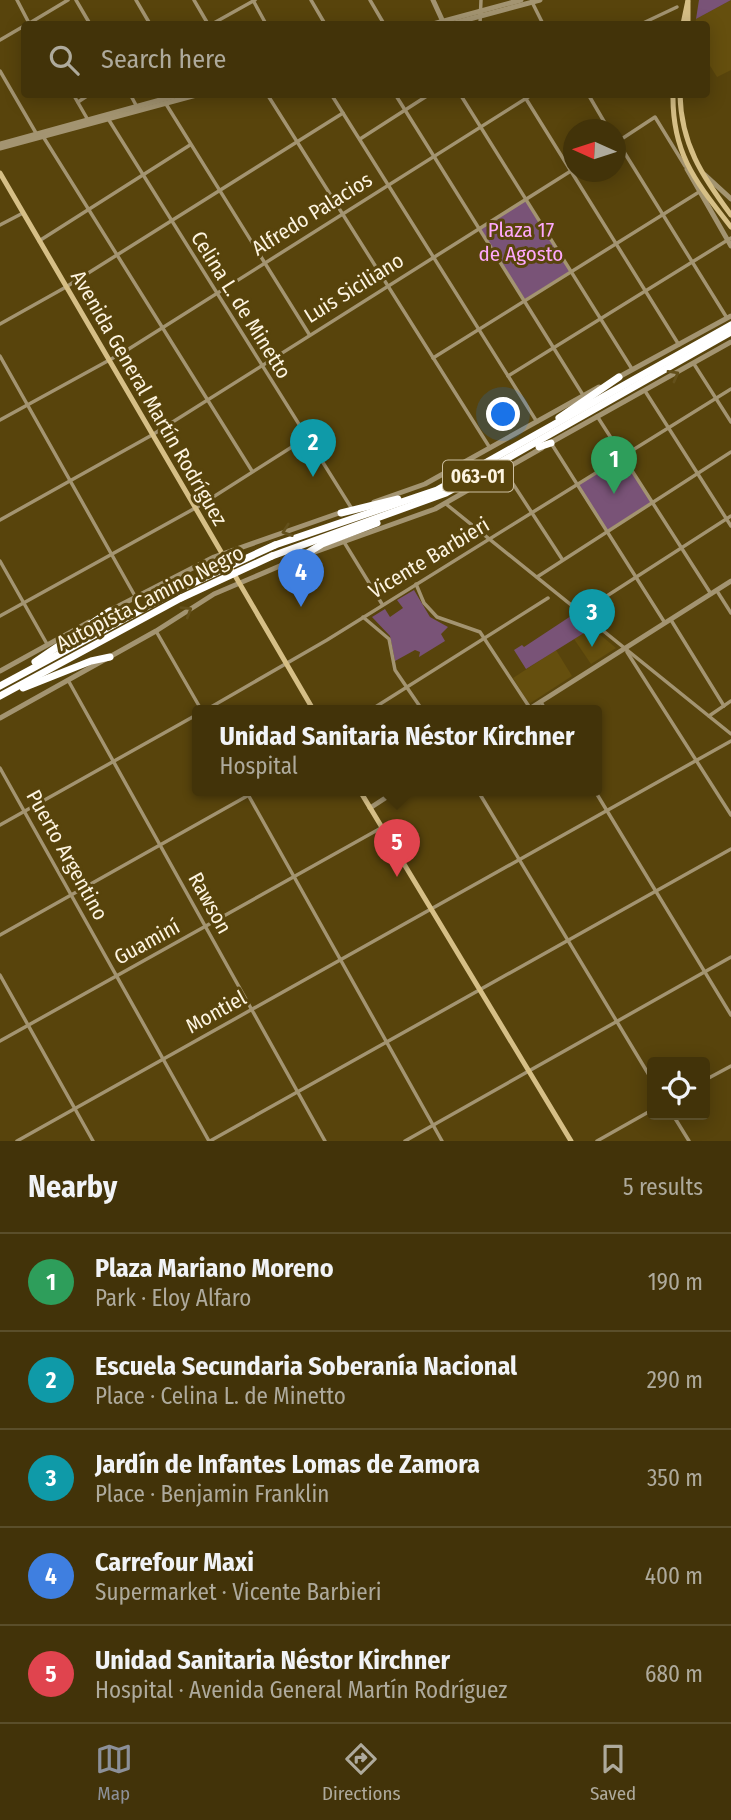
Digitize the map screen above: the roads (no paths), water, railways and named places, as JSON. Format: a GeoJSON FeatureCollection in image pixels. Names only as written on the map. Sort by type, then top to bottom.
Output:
{"type":"FeatureCollection","features":[{"type":"Feature","properties":{"kind":"highway","name":"Autopista Camino Negro"},"geometry":{"type":"LineString","coordinates":[[0,684],[275,545],[436,490],[542,432],[730,320]]}},
{"type":"Feature","properties":{"kind":"highway","name":"Autopista Camino Negro"},"geometry":{"type":"LineString","coordinates":[[0,696],[181,593],[272,556],[446,493],[503,466],[731,332]]}},
{"type":"Feature","properties":{"kind":"highway"},"geometry":{"type":"LineString","coordinates":[[542,432],[619,377]]}},
{"type":"Feature","properties":{"kind":"highway"},"geometry":{"type":"LineString","coordinates":[[503,466],[551,443]]}},
{"type":"Feature","properties":{"kind":"highway"},"geometry":{"type":"LineString","coordinates":[[341,513],[436,490]]}},
{"type":"Feature","properties":{"kind":"highway"},"geometry":{"type":"LineString","coordinates":[[301,557],[321,544],[409,507]]}},
{"type":"Feature","properties":{"kind":"highway"},"geometry":{"type":"LineString","coordinates":[[0,684],[110,611]]}},
{"type":"Feature","properties":{"kind":"highway"},"geometry":{"type":"LineString","coordinates":[[0,696],[91,661],[110,657]]}},
{"type":"Feature","properties":{"kind":"main road"},"geometry":{"type":"LineString","coordinates":[[685,21],[688,1]]}},
{"type":"Feature","properties":{"kind":"main road"},"geometry":{"type":"LineString","coordinates":[[673,98],[675,132],[686,167],[731,227]]}},
{"type":"Feature","properties":{"kind":"main road"},"geometry":{"type":"LineString","coordinates":[[680,98],[686,143],[700,171],[731,215]]}},
{"type":"Feature","properties":{"kind":"main road","name":"Avenida General Martín Rodríguez"},"geometry":{"type":"LineString","coordinates":[[0,173],[310,705]]}},
{"type":"Feature","properties":{"kind":"main road"},"geometry":{"type":"LineString","coordinates":[[363,796],[571,1141]]}},
{"type":"Feature","properties":{"kind":"street"},"geometry":{"type":"LineString","coordinates":[[17,0],[26,21]]}},
{"type":"Feature","properties":{"kind":"street"},"geometry":{"type":"LineString","coordinates":[[34,21],[68,0]]}},
{"type":"Feature","properties":{"kind":"street"},"geometry":{"type":"LineString","coordinates":[[76,0],[88,21]]}},
{"type":"Feature","properties":{"kind":"street"},"geometry":{"type":"LineString","coordinates":[[136,0],[148,21]]}},
{"type":"Feature","properties":{"kind":"street"},"geometry":{"type":"LineString","coordinates":[[194,0],[208,21]]}},
{"type":"Feature","properties":{"kind":"street"},"geometry":{"type":"LineString","coordinates":[[215,21],[253,0],[265,21]]}},
{"type":"Feature","properties":{"kind":"street"},"geometry":{"type":"LineString","coordinates":[[311,0],[323,21]]}},
{"type":"Feature","properties":{"kind":"street"},"geometry":{"type":"LineString","coordinates":[[370,0],[382,21]]}},
{"type":"Feature","properties":{"kind":"street"},"geometry":{"type":"LineString","coordinates":[[433,0],[442,21]]}},
{"type":"Feature","properties":{"kind":"street"},"geometry":{"type":"LineString","coordinates":[[479,21],[481,0]]}},
{"type":"Feature","properties":{"kind":"street"},"geometry":{"type":"LineString","coordinates":[[459,21],[520,0]]}},
{"type":"Feature","properties":{"kind":"street"},"geometry":{"type":"LineString","coordinates":[[451,21],[540,0]]}},
{"type":"Feature","properties":{"kind":"street"},"geometry":{"type":"LineString","coordinates":[[532,1],[542,21]]}},
{"type":"Feature","properties":{"kind":"street"},"geometry":{"type":"LineString","coordinates":[[647,21],[677,7]]}},
{"type":"Feature","properties":{"kind":"street"},"geometry":{"type":"LineString","coordinates":[[0,40],[21,29]]}},
{"type":"Feature","properties":{"kind":"street"},"geometry":{"type":"LineString","coordinates":[[0,71],[253,471]]}},
{"type":"Feature","properties":{"kind":"street"},"geometry":{"type":"LineString","coordinates":[[76,98],[88,122]]}},
{"type":"Feature","properties":{"kind":"street"},"geometry":{"type":"LineString","coordinates":[[78,102],[84,98]]}},
{"type":"Feature","properties":{"kind":"street"},"geometry":{"type":"LineString","coordinates":[[132,98],[137,107]]}},
{"type":"Feature","properties":{"kind":"street"},"geometry":{"type":"LineString","coordinates":[[107,118],[168,98]]}},
{"type":"Feature","properties":{"kind":"street"},"geometry":{"type":"LineString","coordinates":[[0,146],[186,98]]}},
{"type":"Feature","properties":{"kind":"street"},"geometry":{"type":"LineString","coordinates":[[270,98],[490,448]]}},
{"type":"Feature","properties":{"kind":"street"},"geometry":{"type":"LineString","coordinates":[[334,98],[537,422]]}},
{"type":"Feature","properties":{"kind":"street"},"geometry":{"type":"LineString","coordinates":[[398,98],[583,396]]}},
{"type":"Feature","properties":{"kind":"street"},"geometry":{"type":"LineString","coordinates":[[360,139],[424,98]]}},
{"type":"Feature","properties":{"kind":"street"},"geometry":{"type":"LineString","coordinates":[[462,98],[633,371]]}},
{"type":"Feature","properties":{"kind":"street","name":"Alfredo Palacios"},"geometry":{"type":"LineString","coordinates":[[0,420],[109,361],[389,186],[523,98]]}},
{"type":"Feature","properties":{"kind":"street"},"geometry":{"type":"LineString","coordinates":[[525,98],[563,156]]}},
{"type":"Feature","properties":{"kind":"street"},"geometry":{"type":"LineString","coordinates":[[590,98],[603,119]]}},
{"type":"Feature","properties":{"kind":"street"},"geometry":{"type":"LineString","coordinates":[[166,104],[309,335]]}},
{"type":"Feature","properties":{"kind":"street"},"geometry":{"type":"LineString","coordinates":[[0,324],[66,287],[344,113]]}},
{"type":"Feature","properties":{"kind":"street"},"geometry":{"type":"LineString","coordinates":[[626,135],[655,117],[729,239],[731,247]]}},
{"type":"Feature","properties":{"kind":"street","name":"Celina L. de Minetto"},"geometry":{"type":"LineString","coordinates":[[107,118],[352,509]]}},
{"type":"Feature","properties":{"kind":"street"},"geometry":{"type":"LineString","coordinates":[[39,241],[190,145]]}},
{"type":"Feature","properties":{"kind":"street"},"geometry":{"type":"LineString","coordinates":[[0,671],[135,596],[220,554],[417,487],[583,396],[730,320],[626,157]]}},
{"type":"Feature","properties":{"kind":"street"},"geometry":{"type":"LineString","coordinates":[[700,171],[731,199]]}},
{"type":"Feature","properties":{"kind":"street","name":"Luis Siciliano"},"geometry":{"type":"LineString","coordinates":[[0,520],[152,435],[563,176]]}},
{"type":"Feature","properties":{"kind":"street"},"geometry":{"type":"LineString","coordinates":[[579,182],[679,346]]}},
{"type":"Feature","properties":{"kind":"street"},"geometry":{"type":"LineString","coordinates":[[433,358],[699,192]]}},
{"type":"Feature","properties":{"kind":"street"},"geometry":{"type":"LineString","coordinates":[[0,225],[23,213]]}},
{"type":"Feature","properties":{"kind":"street"},"geometry":{"type":"LineString","coordinates":[[508,376],[729,239]]}},
{"type":"Feature","properties":{"kind":"street"},"geometry":{"type":"LineString","coordinates":[[724,706],[606,531],[551,443],[731,342]]}},
{"type":"Feature","properties":{"kind":"street"},"geometry":{"type":"LineString","coordinates":[[0,356],[135,596]]}},
{"type":"Feature","properties":{"kind":"street"},"geometry":{"type":"LineString","coordinates":[[694,364],[731,422]]}},
{"type":"Feature","properties":{"kind":"street","name":"Vicente Barbieri"},"geometry":{"type":"LineString","coordinates":[[214,705],[363,617],[731,388]]}},
{"type":"Feature","properties":{"kind":"street"},"geometry":{"type":"LineString","coordinates":[[645,391],[697,473],[729,517],[731,526]]}},
{"type":"Feature","properties":{"kind":"street"},"geometry":{"type":"LineString","coordinates":[[597,416],[680,548],[731,613]]}},
{"type":"Feature","properties":{"kind":"street"},"geometry":{"type":"LineString","coordinates":[[0,616],[194,508],[306,439]]}},
{"type":"Feature","properties":{"kind":"street"},"geometry":{"type":"LineString","coordinates":[[537,577],[731,452]]}},
{"type":"Feature","properties":{"kind":"street"},"geometry":{"type":"LineString","coordinates":[[0,718],[237,583],[446,504],[503,466],[562,560]]}},
{"type":"Feature","properties":{"kind":"street"},"geometry":{"type":"LineString","coordinates":[[446,504],[731,734]]}},
{"type":"Feature","properties":{"kind":"street"},"geometry":{"type":"LineString","coordinates":[[582,612],[729,517]]}},
{"type":"Feature","properties":{"kind":"street"},"geometry":{"type":"LineString","coordinates":[[344,542],[382,604]]}},
{"type":"Feature","properties":{"kind":"street"},"geometry":{"type":"LineString","coordinates":[[0,561],[47,644]]}},
{"type":"Feature","properties":{"kind":"street"},"geometry":{"type":"LineString","coordinates":[[535,705],[731,581]]}},
{"type":"Feature","properties":{"kind":"street"},"geometry":{"type":"LineString","coordinates":[[416,584],[424,603],[437,617],[475,629],[485,638],[526,705]]}},
{"type":"Feature","properties":{"kind":"street"},"geometry":{"type":"LineString","coordinates":[[379,705],[548,598]]}},
{"type":"Feature","properties":{"kind":"street"},"geometry":{"type":"LineString","coordinates":[[363,617],[386,634],[395,670],[419,705]]}},
{"type":"Feature","properties":{"kind":"street"},"geometry":{"type":"LineString","coordinates":[[156,631],[199,705]]}},
{"type":"Feature","properties":{"kind":"street"},"geometry":{"type":"LineString","coordinates":[[625,649],[731,815]]}},
{"type":"Feature","properties":{"kind":"street","name":"Rawson"},"geometry":{"type":"LineString","coordinates":[[68,680],[326,1141]]}},
{"type":"Feature","properties":{"kind":"street"},"geometry":{"type":"LineString","coordinates":[[709,716],[731,701]]}},
{"type":"Feature","properties":{"kind":"street"},"geometry":{"type":"LineString","coordinates":[[0,825],[192,717]]}},
{"type":"Feature","properties":{"kind":"street","name":"Montiel"},"geometry":{"type":"LineString","coordinates":[[17,1141],[731,741]]}},
{"type":"Feature","properties":{"kind":"street","name":"Puerto Argentino"},"geometry":{"type":"LineString","coordinates":[[0,768],[209,1141]]}},
{"type":"Feature","properties":{"kind":"street"},"geometry":{"type":"LineString","coordinates":[[0,934],[242,796]]}},
{"type":"Feature","properties":{"kind":"street"},"geometry":{"type":"LineString","coordinates":[[249,796],[442,1141]]}},
{"type":"Feature","properties":{"kind":"street"},"geometry":{"type":"LineString","coordinates":[[370,808],[388,796]]}},
{"type":"Feature","properties":{"kind":"street"},"geometry":{"type":"LineString","coordinates":[[481,796],[647,1072]]}},
{"type":"Feature","properties":{"kind":"street"},"geometry":{"type":"LineString","coordinates":[[598,796],[731,1015]]}},
{"type":"Feature","properties":{"kind":"street","name":"Guaminí"},"geometry":{"type":"LineString","coordinates":[[0,1041],[381,828]]}},
{"type":"Feature","properties":{"kind":"street"},"geometry":{"type":"LineString","coordinates":[[209,1141],[731,849]]}},
{"type":"Feature","properties":{"kind":"street"},"geometry":{"type":"LineString","coordinates":[[405,1141],[731,957]]}},
{"type":"Feature","properties":{"kind":"street"},"geometry":{"type":"LineString","coordinates":[[0,975],[93,1141]]}},
{"type":"Feature","properties":{"kind":"street"},"geometry":{"type":"LineString","coordinates":[[710,1077],[731,1066]]}},
{"type":"Feature","properties":{"kind":"street"},"geometry":{"type":"LineString","coordinates":[[597,1141],[647,1113]]}},
{"type":"Feature","properties":{"kind":"street"},"geometry":{"type":"LineString","coordinates":[[676,1120],[690,1141]]}},
{"type":"Feature","properties":{"kind":"place","name":"Escuela Secundaria Soberanía Nacional"},"geometry":{"type":"Point","coordinates":[313,477]}},
{"type":"Feature","properties":{"kind":"place","name":"Plaza Mariano Moreno"},"geometry":{"type":"Point","coordinates":[614,494]}},
{"type":"Feature","properties":{"kind":"place","name":"Carrefour Maxi"},"geometry":{"type":"Point","coordinates":[301,607]}},
{"type":"Feature","properties":{"kind":"place","name":"Jardín de Infantes Lomas de Zamora"},"geometry":{"type":"Point","coordinates":[592,647]}},
{"type":"Feature","properties":{"kind":"place","name":"Unidad Sanitaria Néstor Kirchner"},"geometry":{"type":"Point","coordinates":[397,877]}},
{"type":"Feature","properties":{"kind":"park label","name":"Plaza 17 de Agosto"},"geometry":{"type":"Point","coordinates":[521,242]}}]}
